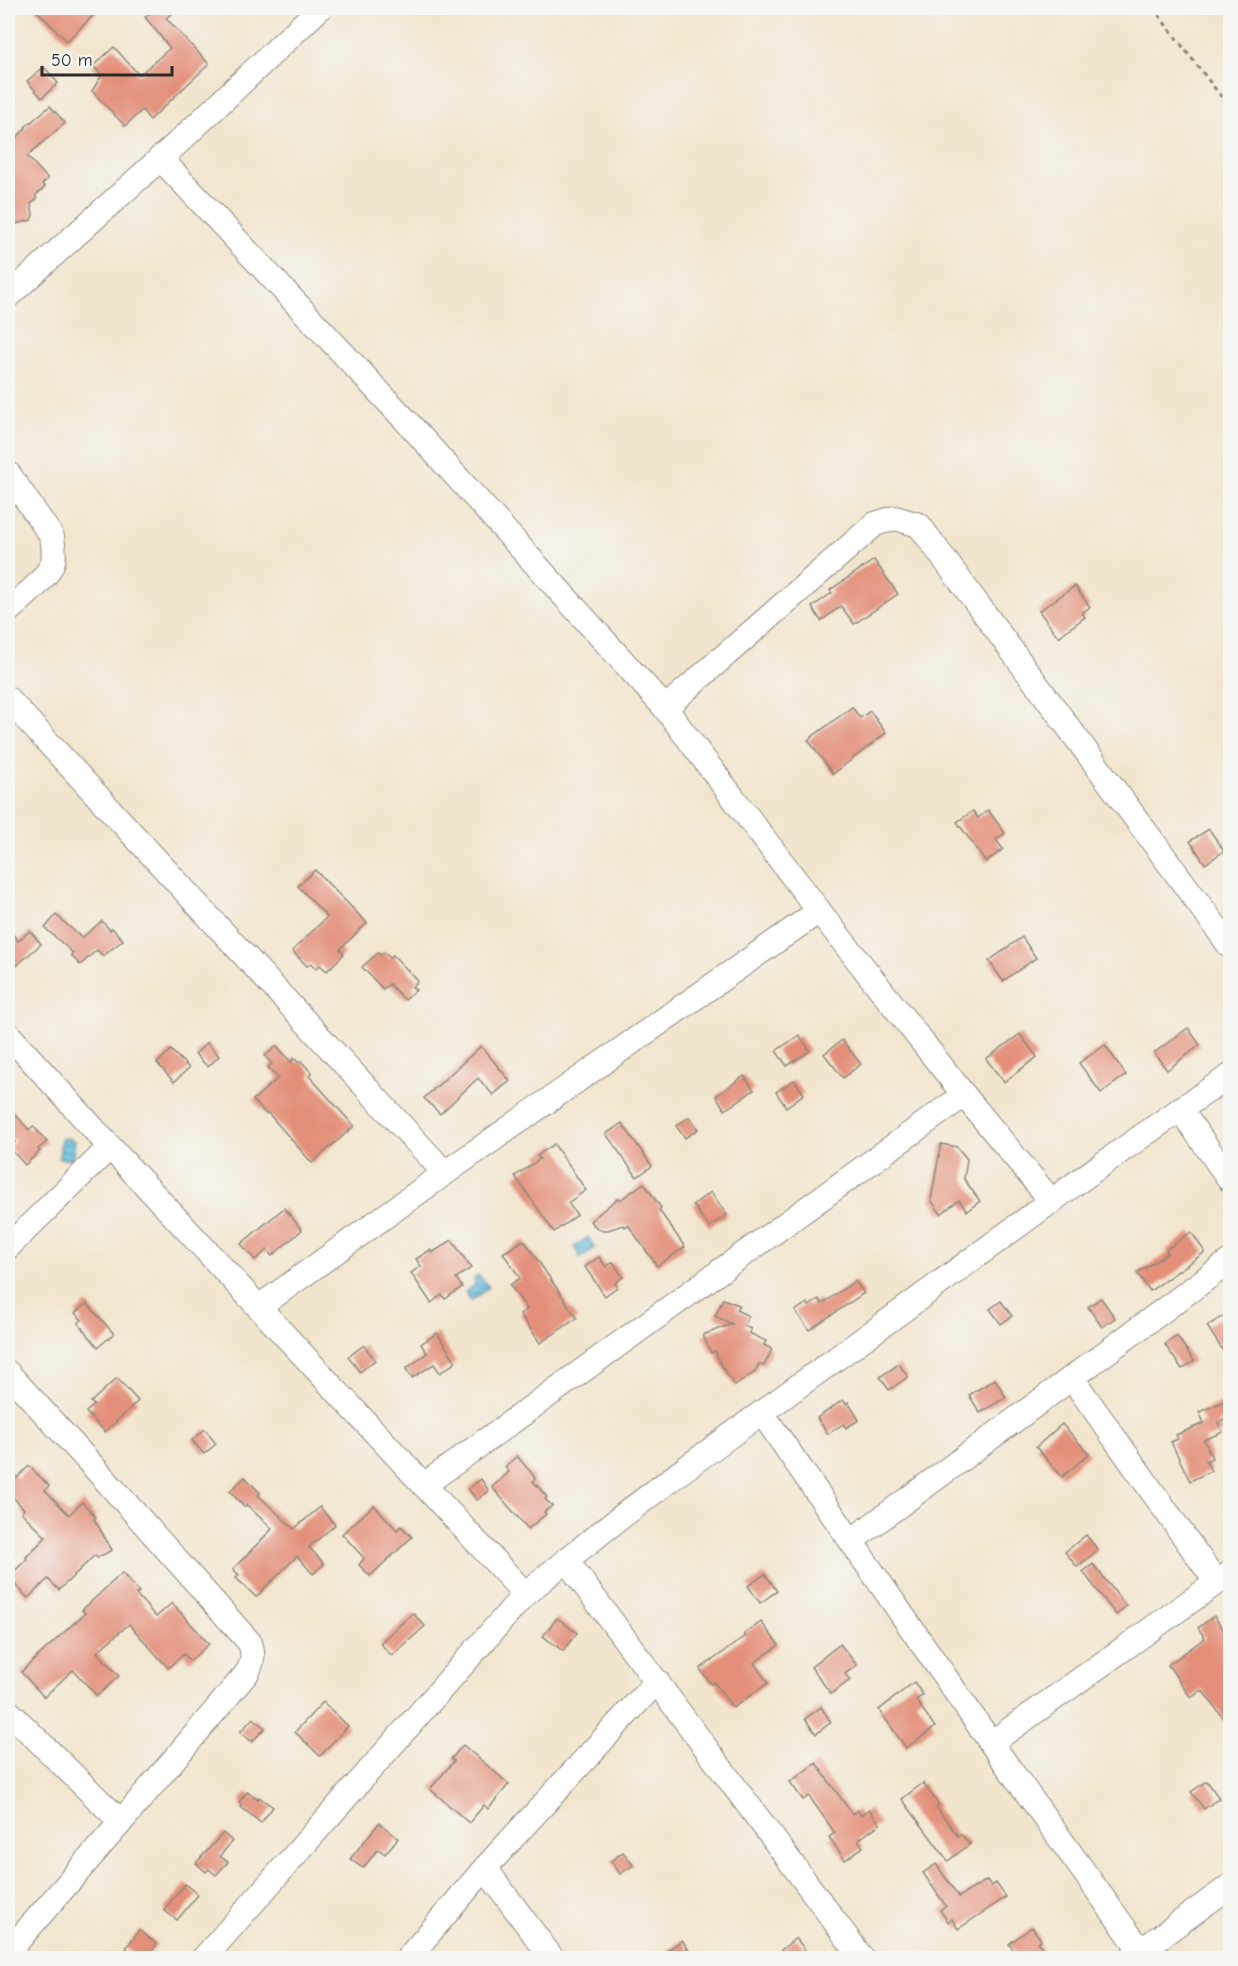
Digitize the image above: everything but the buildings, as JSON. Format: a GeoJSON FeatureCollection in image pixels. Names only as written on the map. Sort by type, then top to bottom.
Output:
{"type":"FeatureCollection","features":[{"type":"Feature","properties":{"kind":"street"},"geometry":{"type":"LineString","coordinates":[[8,296],[320,8]]}},
{"type":"Feature","properties":{"kind":"street"},"geometry":{"type":"LineString","coordinates":[[160,158],[410,425],[665,708],[819,911],[964,1095],[1052,1202]]}},
{"type":"Feature","properties":{"kind":"street"},"geometry":{"type":"LineString","coordinates":[[8,473],[52,537],[54,549],[50,568],[8,611]]}},
{"type":"Feature","properties":{"kind":"street"},"geometry":{"type":"LineString","coordinates":[[665,708],[875,524],[895,518],[919,525],[1230,946]]}},
{"type":"Feature","properties":{"kind":"street"},"geometry":{"type":"LineString","coordinates":[[8,699],[445,1173]]}},
{"type":"Feature","properties":{"kind":"street"},"geometry":{"type":"LineString","coordinates":[[258,1307],[819,911]]}},
{"type":"Feature","properties":{"kind":"street"},"geometry":{"type":"LineString","coordinates":[[8,1034],[525,1594]]}},
{"type":"Feature","properties":{"kind":"street"},"geometry":{"type":"LineString","coordinates":[[204,1959],[525,1594],[566,1560],[762,1413],[1180,1109],[1230,1076]]}},
{"type":"Feature","properties":{"kind":"street"},"geometry":{"type":"LineString","coordinates":[[424,1485],[964,1095]]}},
{"type":"Feature","properties":{"kind":"street"},"geometry":{"type":"LineString","coordinates":[[1180,1109],[1230,1180]]}},
{"type":"Feature","properties":{"kind":"street"},"geometry":{"type":"LineString","coordinates":[[8,1247],[110,1147]]}},
{"type":"Feature","properties":{"kind":"street"},"geometry":{"type":"LineString","coordinates":[[851,1541],[1230,1261]]}},
{"type":"Feature","properties":{"kind":"street"},"geometry":{"type":"LineString","coordinates":[[8,1373],[179,1561],[250,1643],[252,1649],[252,1664],[247,1673],[8,1952]]}},
{"type":"Feature","properties":{"kind":"street"},"geometry":{"type":"LineString","coordinates":[[991,1743],[1224,1578],[1072,1378]]}},
{"type":"Feature","properties":{"kind":"street"},"geometry":{"type":"LineString","coordinates":[[762,1413],[1136,1955],[1230,1886]]}},
{"type":"Feature","properties":{"kind":"street"},"geometry":{"type":"LineString","coordinates":[[566,1560],[862,1959]]}},
{"type":"Feature","properties":{"kind":"street"},"geometry":{"type":"LineString","coordinates":[[408,1959],[485,1868],[657,1681]]}},
{"type":"Feature","properties":{"kind":"street"},"geometry":{"type":"LineString","coordinates":[[8,1711],[121,1821]]}},
{"type":"Feature","properties":{"kind":"street"},"geometry":{"type":"LineString","coordinates":[[485,1868],[552,1959]]}},
{"type":"Feature","properties":{"kind":"path"},"geometry":{"type":"LineString","coordinates":[[1153,8],[1230,108]]}},
{"type":"Feature","properties":{"kind":"water"},"geometry":{"type":"Polygon","coordinates":[[[68,1138],[75,1141],[72,1160],[59,1158],[61,1139],[68,1138]]]}},
{"type":"Feature","properties":{"kind":"water"},"geometry":{"type":"Polygon","coordinates":[[[588,1237],[595,1248],[581,1258],[574,1247],[588,1237]]]}},
{"type":"Feature","properties":{"kind":"water"},"geometry":{"type":"Polygon","coordinates":[[[478,1275],[489,1287],[471,1301],[465,1292],[475,1284],[474,1278],[478,1275]]]}}]}
